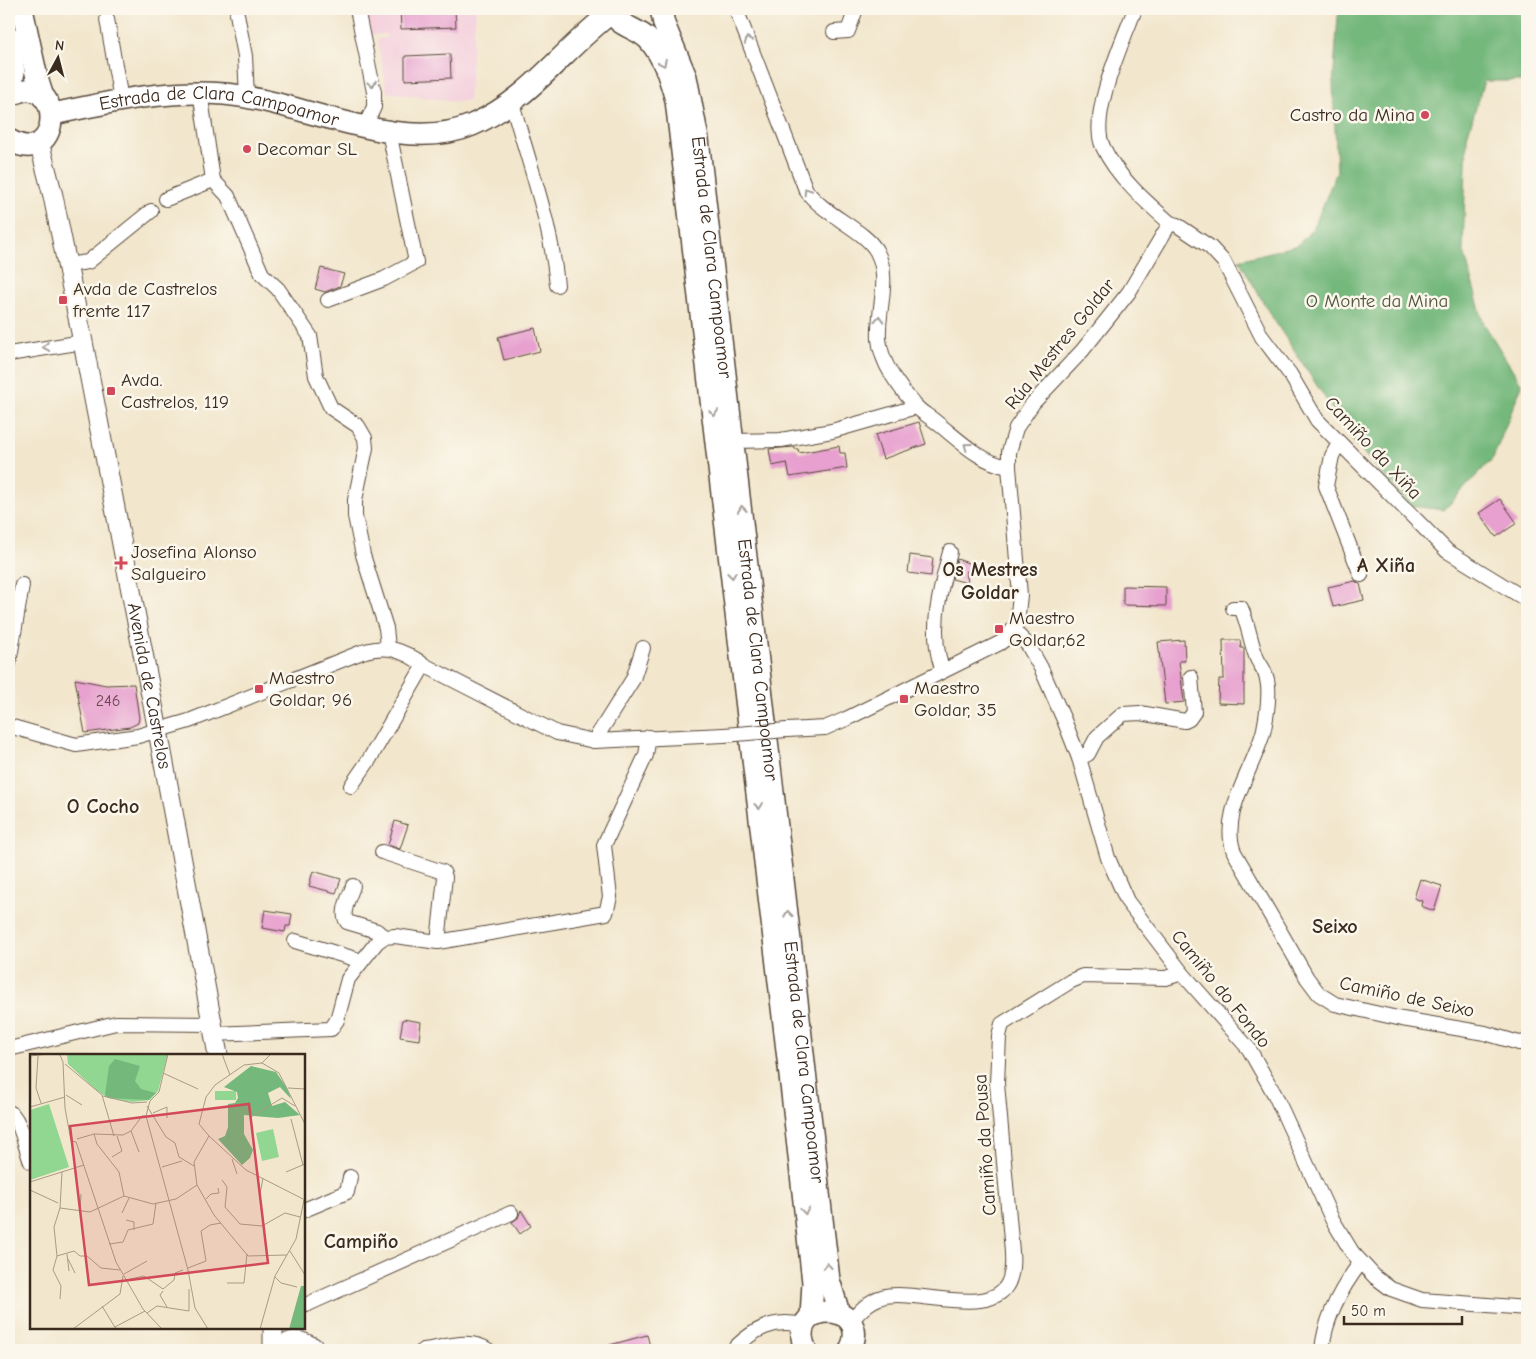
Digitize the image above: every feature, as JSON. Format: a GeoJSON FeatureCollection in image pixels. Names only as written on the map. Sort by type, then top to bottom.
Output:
{"type":"FeatureCollection","features":[{"type":"Feature","properties":{"kind":"main road"},"geometry":{"type":"LineString","coordinates":[[9,140],[24,145],[39,142],[50,130],[48,106],[37,78],[22,9]]}},
{"type":"Feature","properties":{"kind":"main road","name":"Estrada de Clara Campoamor"},"geometry":{"type":"LineString","coordinates":[[631,27],[648,24],[654,19],[660,9]]}},
{"type":"Feature","properties":{"kind":"main road","name":"Estrada de Clara Campoamor"},"geometry":{"type":"LineString","coordinates":[[660,9],[664,24],[686,77],[691,96],[734,441],[829,1280],[844,1318],[854,1337],[850,1350]]}},
{"type":"Feature","properties":{"kind":"main road","name":"Estrada de Clara Campoamor"},"geometry":{"type":"LineString","coordinates":[[48,106],[121,100],[161,94],[200,92],[247,97],[281,104],[364,128],[389,132],[443,132],[470,126],[512,103],[545,76],[612,10],[619,22],[631,27],[647,38],[656,50],[665,66],[676,100],[793,1103],[813,1282],[808,1321],[802,1338],[806,1350]]}},
{"type":"Feature","properties":{"kind":"main road"},"geometry":{"type":"LineString","coordinates":[[9,38],[14,72],[9,95],[26,90],[48,106]]}},
{"type":"Feature","properties":{"kind":"main road","name":"Avenida de Castrelos"},"geometry":{"type":"LineString","coordinates":[[39,142],[83,342],[158,730],[218,1054]]}},
{"type":"Feature","properties":{"kind":"main road"},"geometry":{"type":"LineString","coordinates":[[808,1321],[825,1311],[844,1318]]}},
{"type":"Feature","properties":{"kind":"main road"},"geometry":{"type":"LineString","coordinates":[[274,1329],[284,1340],[310,1341]]}},
{"type":"Feature","properties":{"kind":"street"},"geometry":{"type":"LineString","coordinates":[[357,9],[374,92],[374,107],[364,128]]}},
{"type":"Feature","properties":{"kind":"street"},"geometry":{"type":"LineString","coordinates":[[736,9],[806,190],[814,202],[864,238],[876,250],[884,274],[879,318],[879,341],[889,372],[916,407],[967,447],[996,465],[1010,467]]}},
{"type":"Feature","properties":{"kind":"street"},"geometry":{"type":"LineString","coordinates":[[834,32],[848,31],[856,9]]}},
{"type":"Feature","properties":{"kind":"street"},"geometry":{"type":"LineString","coordinates":[[1135,9],[1099,112],[1102,146],[1120,173],[1149,205],[1170,223]]}},
{"type":"Feature","properties":{"kind":"street"},"geometry":{"type":"LineString","coordinates":[[237,14],[245,56],[247,97]]}},
{"type":"Feature","properties":{"kind":"street"},"geometry":{"type":"LineString","coordinates":[[107,19],[121,100]]}},
{"type":"Feature","properties":{"kind":"street"},"geometry":{"type":"LineString","coordinates":[[200,92],[213,180],[228,196],[240,220],[252,257],[262,274],[278,289],[310,336],[316,376],[330,408],[358,426],[365,438],[366,448],[355,500],[355,516],[362,555],[386,628],[388,647]]}},
{"type":"Feature","properties":{"kind":"street"},"geometry":{"type":"LineString","coordinates":[[512,103],[550,240],[557,284]]}},
{"type":"Feature","properties":{"kind":"street"},"geometry":{"type":"LineString","coordinates":[[328,300],[384,279],[416,262],[389,132]]}},
{"type":"Feature","properties":{"kind":"street"},"geometry":{"type":"LineString","coordinates":[[166,199],[213,180]]}},
{"type":"Feature","properties":{"kind":"street"},"geometry":{"type":"LineString","coordinates":[[67,265],[88,262],[151,211]]}},
{"type":"Feature","properties":{"kind":"street","name":"Camiño da Xiña"},"geometry":{"type":"LineString","coordinates":[[1170,223],[1177,225],[1210,247],[1224,262],[1262,337],[1290,374],[1317,420],[1447,552],[1527,600]]}},
{"type":"Feature","properties":{"kind":"street","name":"Rúa Mestres Goldar"},"geometry":{"type":"LineString","coordinates":[[1013,630],[1017,623],[1020,595],[1010,467],[1012,439],[1022,418],[1082,351],[1129,292],[1170,223]]}},
{"type":"Feature","properties":{"kind":"street"},"geometry":{"type":"LineString","coordinates":[[9,354],[83,342]]}},
{"type":"Feature","properties":{"kind":"street"},"geometry":{"type":"LineString","coordinates":[[734,441],[781,440],[832,431],[916,407]]}},
{"type":"Feature","properties":{"kind":"street"},"geometry":{"type":"LineString","coordinates":[[1339,443],[1332,456],[1326,486],[1361,575]]}},
{"type":"Feature","properties":{"kind":"street"},"geometry":{"type":"LineString","coordinates":[[943,671],[936,652],[937,603],[950,552]]}},
{"type":"Feature","properties":{"kind":"street"},"geometry":{"type":"LineString","coordinates":[[9,663],[22,585]]}},
{"type":"Feature","properties":{"kind":"street","name":"Camiño de Seixo"},"geometry":{"type":"LineString","coordinates":[[1233,608],[1241,608],[1256,658],[1263,667],[1267,678],[1264,730],[1231,818],[1230,840],[1234,852],[1307,978],[1319,994],[1335,1004],[1402,1019],[1484,1033],[1519,1043],[1527,1042]]}},
{"type":"Feature","properties":{"kind":"street"},"geometry":{"type":"LineString","coordinates":[[9,726],[76,745],[138,736],[189,721],[362,652],[388,647],[405,652],[424,665],[557,733],[594,741],[623,741],[649,737],[724,735],[825,728],[1000,643],[1013,630]]}},
{"type":"Feature","properties":{"kind":"street","name":"Camiño do Fondo"},"geometry":{"type":"LineString","coordinates":[[1013,630],[1028,645],[1041,668],[1080,758],[1117,882],[1127,901],[1182,973],[1249,1049],[1275,1095],[1332,1219],[1361,1262],[1375,1277],[1391,1289],[1422,1300],[1527,1308]]}},
{"type":"Feature","properties":{"kind":"street"},"geometry":{"type":"LineString","coordinates":[[594,741],[633,679],[643,648]]}},
{"type":"Feature","properties":{"kind":"street"},"geometry":{"type":"LineString","coordinates":[[351,786],[369,760],[424,665]]}},
{"type":"Feature","properties":{"kind":"street"},"geometry":{"type":"LineString","coordinates":[[1080,758],[1088,754],[1097,737],[1123,714],[1140,712],[1185,721],[1189,719],[1194,712],[1191,677]]}},
{"type":"Feature","properties":{"kind":"street"},"geometry":{"type":"LineString","coordinates":[[353,886],[344,914],[345,919],[347,922],[376,931],[384,937],[395,936],[438,942],[606,913],[610,897],[604,845],[646,755],[649,737]]}},
{"type":"Feature","properties":{"kind":"street"},"geometry":{"type":"LineString","coordinates":[[382,852],[443,872],[445,877],[438,942]]}},
{"type":"Feature","properties":{"kind":"street"},"geometry":{"type":"LineString","coordinates":[[9,1049],[116,1024],[212,1029],[331,1029],[337,1020],[348,979],[384,937]]}},
{"type":"Feature","properties":{"kind":"street"},"geometry":{"type":"LineString","coordinates":[[295,942],[362,961]]}},
{"type":"Feature","properties":{"kind":"street","name":"Camiño da Pousa"},"geometry":{"type":"LineString","coordinates":[[844,1318],[882,1297],[903,1294],[968,1302],[994,1295],[1010,1279],[1012,1261],[997,1084],[999,1036],[1002,1024],[1070,981],[1083,976],[1166,978],[1182,973]]}},
{"type":"Feature","properties":{"kind":"street"},"geometry":{"type":"LineString","coordinates":[[9,1112],[13,1113],[18,1121],[30,1159]]}},
{"type":"Feature","properties":{"kind":"street"},"geometry":{"type":"LineString","coordinates":[[305,1210],[347,1192],[350,1177]]}},
{"type":"Feature","properties":{"kind":"street"},"geometry":{"type":"LineString","coordinates":[[308,1304],[510,1213]]}},
{"type":"Feature","properties":{"kind":"street"},"geometry":{"type":"LineString","coordinates":[[1322,1350],[1323,1336],[1335,1302],[1361,1262]]}},
{"type":"Feature","properties":{"kind":"street"},"geometry":{"type":"LineString","coordinates":[[733,1350],[768,1324],[786,1321],[808,1321]]}},
{"type":"Feature","properties":{"kind":"street"},"geometry":{"type":"LineString","coordinates":[[423,1350],[464,1344],[476,1344],[488,1350]]}},
{"type":"Feature","properties":{"kind":"shaded area"},"geometry":{"type":"Polygon","coordinates":[[[360,9],[476,9],[468,101],[456,102],[387,92],[377,39],[386,38],[386,34],[370,35],[364,30],[360,9]]]}},
{"type":"Feature","properties":{"kind":"green space","name":"O Monte da Mina"},"geometry":{"type":"Polygon","coordinates":[[[1342,9],[1527,9],[1527,81],[1484,81],[1467,137],[1463,248],[1483,322],[1522,385],[1493,458],[1444,510],[1411,506],[1356,445],[1270,314],[1239,260],[1298,245],[1314,227],[1337,171],[1333,84],[1338,16],[1342,9]]]}},
{"type":"Feature","properties":{"kind":"building"},"geometry":{"type":"Polygon","coordinates":[[[400,9],[455,9],[456,27],[401,29],[400,9]]]}},
{"type":"Feature","properties":{"kind":"building"},"geometry":{"type":"Polygon","coordinates":[[[450,54],[451,78],[405,80],[405,56],[450,54]]]}},
{"type":"Feature","properties":{"kind":"building"},"geometry":{"type":"Polygon","coordinates":[[[321,268],[344,274],[340,286],[325,292],[315,289],[321,268]]]}},
{"type":"Feature","properties":{"kind":"building"},"geometry":{"type":"Polygon","coordinates":[[[535,328],[540,351],[504,360],[498,337],[535,328]]]}},
{"type":"Feature","properties":{"kind":"building"},"geometry":{"type":"Polygon","coordinates":[[[919,422],[926,444],[883,459],[875,435],[919,422]]]}},
{"type":"Feature","properties":{"kind":"building"},"geometry":{"type":"Polygon","coordinates":[[[839,446],[840,453],[845,453],[847,468],[790,477],[787,463],[772,466],[769,449],[794,447],[798,449],[799,453],[839,446]]]}},
{"type":"Feature","properties":{"kind":"building"},"geometry":{"type":"Polygon","coordinates":[[[1500,499],[1517,523],[1496,537],[1479,513],[1500,499]]]}},
{"type":"Feature","properties":{"kind":"building"},"geometry":{"type":"Polygon","coordinates":[[[910,555],[933,558],[931,576],[908,573],[910,555]]]}},
{"type":"Feature","properties":{"kind":"building"},"geometry":{"type":"Polygon","coordinates":[[[957,559],[974,565],[966,572],[968,583],[952,579],[957,559]]]}},
{"type":"Feature","properties":{"kind":"building"},"geometry":{"type":"Polygon","coordinates":[[[1355,581],[1360,584],[1364,600],[1333,607],[1328,587],[1355,581]]]}},
{"type":"Feature","properties":{"kind":"building"},"geometry":{"type":"Polygon","coordinates":[[[1123,586],[1166,587],[1166,606],[1123,605],[1123,586]]]}},
{"type":"Feature","properties":{"kind":"building"},"geometry":{"type":"Polygon","coordinates":[[[1184,640],[1185,661],[1179,661],[1184,702],[1165,704],[1158,642],[1184,640]]]}},
{"type":"Feature","properties":{"kind":"building"},"geometry":{"type":"Polygon","coordinates":[[[1223,640],[1240,640],[1241,648],[1244,648],[1244,704],[1218,703],[1219,679],[1224,679],[1223,640]]]}},
{"type":"Feature","properties":{"kind":"building"},"geometry":{"type":"Polygon","coordinates":[[[75,679],[106,685],[134,684],[139,718],[138,723],[130,727],[85,733],[75,679]]]}},
{"type":"Feature","properties":{"kind":"building"},"geometry":{"type":"Polygon","coordinates":[[[395,821],[408,825],[400,849],[388,845],[395,821]]]}},
{"type":"Feature","properties":{"kind":"building"},"geometry":{"type":"Polygon","coordinates":[[[313,871],[341,879],[336,893],[309,886],[313,871]]]}},
{"type":"Feature","properties":{"kind":"building"},"geometry":{"type":"Polygon","coordinates":[[[1420,879],[1442,886],[1434,911],[1421,906],[1422,901],[1414,898],[1420,879]]]}},
{"type":"Feature","properties":{"kind":"building"},"geometry":{"type":"Polygon","coordinates":[[[265,910],[292,914],[290,926],[286,926],[285,932],[262,928],[265,910]]]}},
{"type":"Feature","properties":{"kind":"building"},"geometry":{"type":"Polygon","coordinates":[[[403,1019],[421,1022],[419,1040],[400,1037],[403,1019]]]}},
{"type":"Feature","properties":{"kind":"building"},"geometry":{"type":"Polygon","coordinates":[[[521,1210],[531,1226],[520,1234],[512,1222],[518,1218],[521,1210]]]}},
{"type":"Feature","properties":{"kind":"building"},"geometry":{"type":"Polygon","coordinates":[[[647,1335],[651,1350],[607,1350],[606,1346],[647,1335]]]}},
{"type":"Feature","properties":{"kind":"place","name":"Castro da Mina"},"geometry":{"type":"Point","coordinates":[1425,115]}},
{"type":"Feature","properties":{"kind":"place","name":"Decomar SL"},"geometry":{"type":"Point","coordinates":[247,149]}},
{"type":"Feature","properties":{"kind":"place","name":"Avda de Castrelos frente 117"},"geometry":{"type":"Point","coordinates":[63,300]}},
{"type":"Feature","properties":{"kind":"place","name":"Avda. Castrelos, 119"},"geometry":{"type":"Point","coordinates":[111,391]}},
{"type":"Feature","properties":{"kind":"place","name":"Josefina Alonso Salgueiro"},"geometry":{"type":"Point","coordinates":[121,563]}},
{"type":"Feature","properties":{"kind":"place","name":"Maestro Goldar,62"},"geometry":{"type":"Point","coordinates":[999,629]}},
{"type":"Feature","properties":{"kind":"place","name":"Maestro Goldar, 96"},"geometry":{"type":"Point","coordinates":[259,689]}},
{"type":"Feature","properties":{"kind":"place","name":"Maestro Goldar, 35"},"geometry":{"type":"Point","coordinates":[904,699]}},
{"type":"Feature","properties":{"kind":"district","name":"A Xiña"},"geometry":{"type":"Point","coordinates":[1386,565]}},
{"type":"Feature","properties":{"kind":"district","name":"Os Mestres Goldar"},"geometry":{"type":"Point","coordinates":[990,580]}},
{"type":"Feature","properties":{"kind":"district","name":"O Cocho"},"geometry":{"type":"Point","coordinates":[103,806]}},
{"type":"Feature","properties":{"kind":"district","name":"Seixo"},"geometry":{"type":"Point","coordinates":[1335,926]}},
{"type":"Feature","properties":{"kind":"district","name":"Campiño"},"geometry":{"type":"Point","coordinates":[361,1241]}}]}
